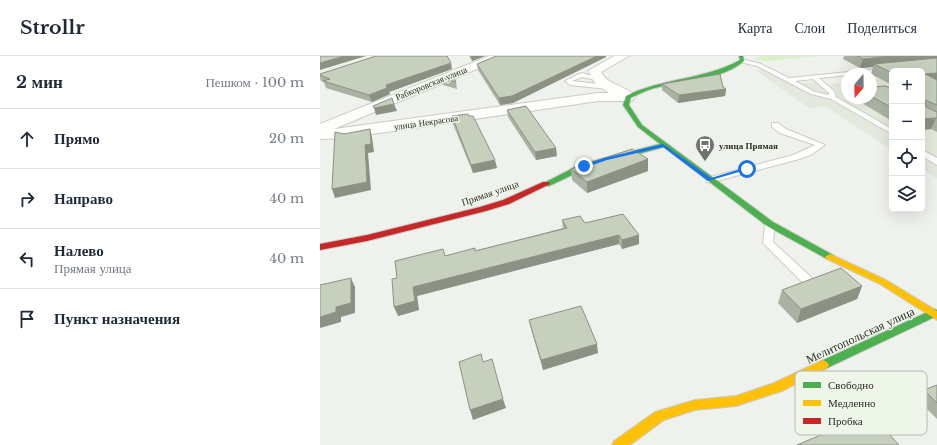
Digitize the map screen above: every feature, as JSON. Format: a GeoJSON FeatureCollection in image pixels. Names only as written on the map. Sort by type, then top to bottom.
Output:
{"type":"FeatureCollection","features":[{"type":"Feature","properties":{"kind":"street","name":"Рабкоровская улица"},"geometry":{"type":"LineString","coordinates":[[320,129],[499,56]]}},
{"type":"Feature","properties":{"kind":"street"},"geometry":{"type":"LineString","coordinates":[[619,56],[596,69],[594,71],[596,78],[607,87],[628,97],[626,105],[630,114],[640,126],[663,145],[770,224],[808,246],[883,282],[935,315]]}},
{"type":"Feature","properties":{"kind":"street","name":"улица Некрасова"},"geometry":{"type":"LineString","coordinates":[[320,134],[345,133],[598,97],[628,97],[635,92],[652,86],[729,70],[741,59]]}},
{"type":"Feature","properties":{"kind":"street","name":"Прямая улица"},"geometry":{"type":"LineString","coordinates":[[320,247],[367,238],[483,209],[506,202],[584,166],[663,145]]}},
{"type":"Feature","properties":{"kind":"street","name":"Мелитопольская улица"},"geometry":{"type":"LineString","coordinates":[[813,371],[935,315]]}},
{"type":"Feature","properties":{"kind":"street","name":"Мелитопольская улица"},"geometry":{"type":"LineString","coordinates":[[619,445],[660,416],[695,406],[736,401],[778,387],[795,379]]}},
{"type":"Feature","properties":{"kind":"lane"},"geometry":{"type":"LineString","coordinates":[[741,59],[760,65],[813,93],[833,98],[853,111],[870,118],[889,130]]}},
{"type":"Feature","properties":{"kind":"lane"},"geometry":{"type":"LineString","coordinates":[[877,70],[889,69]]}},
{"type":"Feature","properties":{"kind":"lane"},"geometry":{"type":"LineString","coordinates":[[596,78],[581,75],[568,81],[570,83],[607,87]]}},
{"type":"Feature","properties":{"kind":"lane"},"geometry":{"type":"LineString","coordinates":[[788,80],[841,75]]}},
{"type":"Feature","properties":{"kind":"lane"},"geometry":{"type":"LineString","coordinates":[[814,77],[832,92],[833,98]]}},
{"type":"Feature","properties":{"kind":"lane"},"geometry":{"type":"LineString","coordinates":[[877,89],[889,95]]}},
{"type":"Feature","properties":{"kind":"lane"},"geometry":{"type":"LineString","coordinates":[[710,180],[796,157],[808,153],[821,145],[783,131],[775,125]]}},
{"type":"Feature","properties":{"kind":"lane"},"geometry":{"type":"LineString","coordinates":[[925,154],[937,162]]}},
{"type":"Feature","properties":{"kind":"lane"},"geometry":{"type":"LineString","coordinates":[[770,224],[768,244],[806,279]]}},
{"type":"Feature","properties":{"kind":"shaded area"},"geometry":{"type":"Polygon","coordinates":[[[770,68],[799,84],[819,81],[825,85],[841,83],[841,104],[877,104],[877,79],[889,78],[889,148],[824,106],[809,108],[755,70],[770,68]]]}},
{"type":"Feature","properties":{"kind":"shaded area"},"geometry":{"type":"Polygon","coordinates":[[[937,73],[937,179],[925,171],[925,75],[937,73]]]}},
{"type":"Feature","properties":{"kind":"green space"},"geometry":{"type":"Polygon","coordinates":[[[761,56],[820,56],[766,61],[756,60],[756,58],[761,56]]]}},
{"type":"Feature","properties":{"kind":"building"},"geometry":{"type":"Polygon","coordinates":[[[320,56],[344,56],[320,63],[320,56]]]}},
{"type":"Feature","properties":{"kind":"building"},"geometry":{"type":"Polygon","coordinates":[[[376,56],[447,56],[451,63],[386,85],[387,88],[369,95],[323,81],[330,79],[320,75],[376,56]]]}},
{"type":"Feature","properties":{"kind":"building"},"geometry":{"type":"Polygon","coordinates":[[[496,56],[597,56],[512,96],[499,98],[477,64],[496,56]]]}},
{"type":"Feature","properties":{"kind":"building"},"geometry":{"type":"Polygon","coordinates":[[[857,56],[891,56],[863,59],[857,56]]]}},
{"type":"Feature","properties":{"kind":"building"},"geometry":{"type":"Polygon","coordinates":[[[937,58],[937,73],[925,74],[925,68],[889,68],[889,72],[874,64],[937,58]]]}},
{"type":"Feature","properties":{"kind":"building"},"geometry":{"type":"Polygon","coordinates":[[[452,74],[456,82],[442,78],[452,74]]]}},
{"type":"Feature","properties":{"kind":"building"},"geometry":{"type":"Polygon","coordinates":[[[720,74],[723,87],[726,89],[679,95],[662,84],[720,74]]]}},
{"type":"Feature","properties":{"kind":"building"},"geometry":{"type":"Polygon","coordinates":[[[925,74],[937,80],[937,105],[925,100],[925,74]]]}},
{"type":"Feature","properties":{"kind":"building"},"geometry":{"type":"Polygon","coordinates":[[[877,87],[889,87],[889,106],[877,99],[877,87]]]}},
{"type":"Feature","properties":{"kind":"building"},"geometry":{"type":"Polygon","coordinates":[[[392,98],[394,104],[374,108],[373,106],[392,98]]]}},
{"type":"Feature","properties":{"kind":"building"},"geometry":{"type":"Polygon","coordinates":[[[925,100],[926,107],[937,112],[937,118],[925,119],[925,100]]]}},
{"type":"Feature","properties":{"kind":"building"},"geometry":{"type":"Polygon","coordinates":[[[526,106],[556,148],[535,152],[507,110],[526,106]]]}},
{"type":"Feature","properties":{"kind":"building"},"geometry":{"type":"Polygon","coordinates":[[[468,114],[469,116],[473,116],[495,160],[471,165],[452,116],[468,114]]]}},
{"type":"Feature","properties":{"kind":"building"},"geometry":{"type":"Polygon","coordinates":[[[370,129],[371,144],[365,145],[367,182],[332,189],[335,132],[344,134],[370,129]]]}},
{"type":"Feature","properties":{"kind":"building"},"geometry":{"type":"Polygon","coordinates":[[[632,149],[648,159],[587,182],[571,169],[632,149]]]}},
{"type":"Feature","properties":{"kind":"building"},"geometry":{"type":"Polygon","coordinates":[[[623,214],[639,235],[622,240],[619,235],[413,287],[415,301],[394,307],[392,279],[397,278],[395,261],[443,249],[445,256],[475,248],[475,251],[567,228],[562,220],[580,216],[585,223],[623,214]]]}},
{"type":"Feature","properties":{"kind":"building"},"geometry":{"type":"Polygon","coordinates":[[[841,268],[862,286],[801,309],[782,290],[841,268]]]}},
{"type":"Feature","properties":{"kind":"building"},"geometry":{"type":"Polygon","coordinates":[[[351,278],[351,303],[336,307],[336,312],[320,317],[320,285],[351,278]]]}},
{"type":"Feature","properties":{"kind":"building"},"geometry":{"type":"Polygon","coordinates":[[[581,306],[597,344],[541,360],[529,320],[581,306]]]}},
{"type":"Feature","properties":{"kind":"building"},"geometry":{"type":"Polygon","coordinates":[[[481,354],[483,362],[492,359],[503,399],[470,410],[459,362],[481,354]]]}},
{"type":"Feature","properties":{"kind":"building"},"geometry":{"type":"Polygon","coordinates":[[[937,385],[937,403],[927,393],[927,389],[937,385]]]}},
{"type":"Feature","properties":{"kind":"building"},"geometry":{"type":"Polygon","coordinates":[[[821,435],[890,435],[899,445],[797,445],[821,435]]]}},
{"type":"Feature","properties":{"kind":"traffic: fast"},"geometry":{"type":"LineString","coordinates":[[741,56],[742,61],[715,73],[670,82],[642,90],[628,97],[626,105],[640,126],[770,224],[830,257]]}},
{"type":"Feature","properties":{"kind":"traffic: fast"},"geometry":{"type":"LineString","coordinates":[[546,184],[584,166],[663,145]]}},
{"type":"Feature","properties":{"kind":"traffic: fast"},"geometry":{"type":"LineString","coordinates":[[823,365],[934,313]]}},
{"type":"Feature","properties":{"kind":"traffic: slow"},"geometry":{"type":"LineString","coordinates":[[830,257],[883,282],[937,316]]}},
{"type":"Feature","properties":{"kind":"traffic: slow"},"geometry":{"type":"LineString","coordinates":[[811,371],[823,365]]}},
{"type":"Feature","properties":{"kind":"traffic: slow"},"geometry":{"type":"LineString","coordinates":[[619,445],[660,416],[695,405],[736,401],[778,387],[795,379]]}},
{"type":"Feature","properties":{"kind":"traffic: jam"},"geometry":{"type":"LineString","coordinates":[[320,247],[367,238],[483,209],[506,202],[546,184]]}},
{"type":"Feature","properties":{"kind":"place","name":"улица Прямая"},"geometry":{"type":"Point","coordinates":[705,162]}},
{"type":"Feature","properties":{"kind":"route"},"geometry":{"type":"LineString","coordinates":[[584,166],[663,145],[710,180],[747,169]]}}]}
